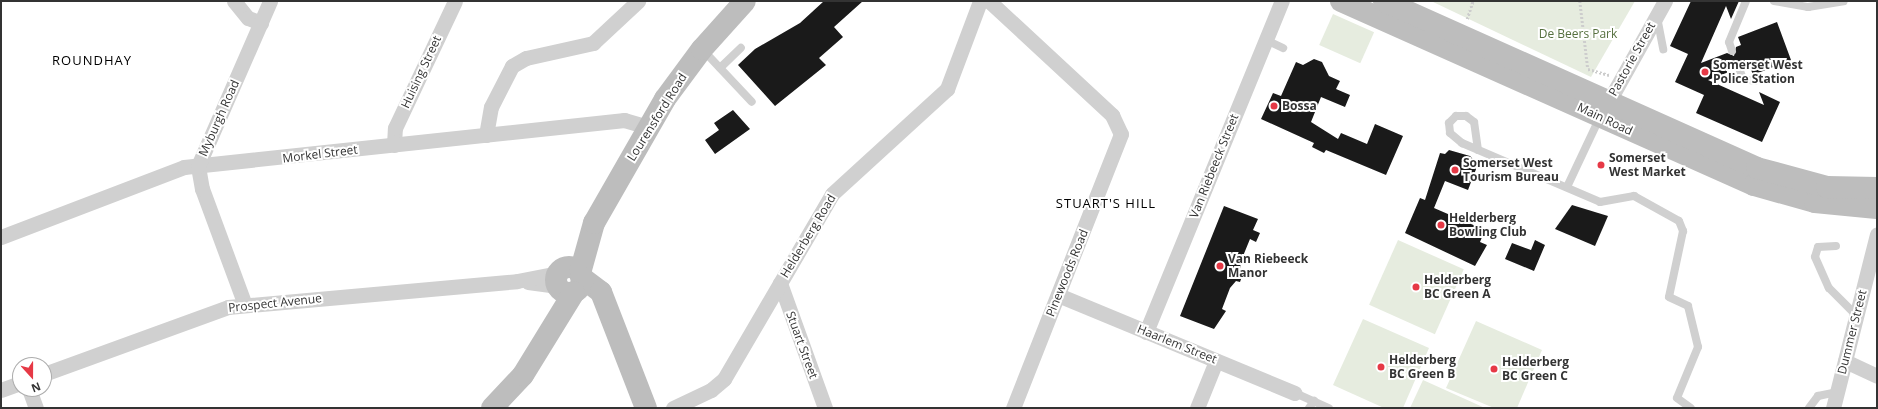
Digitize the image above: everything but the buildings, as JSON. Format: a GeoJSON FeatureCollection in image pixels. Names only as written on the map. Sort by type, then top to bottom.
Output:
{"type":"FeatureCollection","features":[{"type":"Feature","properties":{"kind":"main road","name":"Lourensford Road"},"geometry":{"type":"LineString","coordinates":[[492,408],[523,375],[550,330],[569,281],[592,231],[649,127],[702,49],[745,1]]}},
{"type":"Feature","properties":{"kind":"main road","name":"Main Road"},"geometry":{"type":"LineString","coordinates":[[1341,1],[1604,110],[1782,177],[1827,187],[1877,188]]}},
{"type":"Feature","properties":{"kind":"main road","name":"Main Road"},"geometry":{"type":"LineString","coordinates":[[1384,1],[1604,110],[1702,165],[1789,197],[1877,208]]}},
{"type":"Feature","properties":{"kind":"main road"},"geometry":{"type":"LineString","coordinates":[[592,231],[589,256],[609,317],[646,408]]}},
{"type":"Feature","properties":{"kind":"main road"},"geometry":{"type":"LineString","coordinates":[[569,281],[601,292]]}},
{"type":"Feature","properties":{"kind":"main road"},"geometry":{"type":"LineString","coordinates":[[569,281],[593,299],[609,317]]}},
{"type":"Feature","properties":{"kind":"street"},"geometry":{"type":"LineString","coordinates":[[234,1],[248,18],[260,23]]}},
{"type":"Feature","properties":{"kind":"street","name":"Myburgh Road"},"geometry":{"type":"LineString","coordinates":[[245,305],[202,189],[198,166],[270,1]]}},
{"type":"Feature","properties":{"kind":"street","name":"Huising Street"},"geometry":{"type":"LineString","coordinates":[[394,145],[395,128],[455,1]]}},
{"type":"Feature","properties":{"kind":"street"},"geometry":{"type":"LineString","coordinates":[[486,135],[491,107],[512,66],[526,58],[593,43],[638,1]]}},
{"type":"Feature","properties":{"kind":"street","name":"Helderberg Road"},"geometry":{"type":"LineString","coordinates":[[673,408],[711,390],[724,379],[832,194],[947,89],[980,1]]}},
{"type":"Feature","properties":{"kind":"street","name":"Pinewoods Road"},"geometry":{"type":"LineString","coordinates":[[989,1],[1112,114],[1120,129],[1120,140],[1013,408]]}},
{"type":"Feature","properties":{"kind":"street","name":"Van Riebeeck Street"},"geometry":{"type":"LineString","coordinates":[[1146,332],[1282,1]]}},
{"type":"Feature","properties":{"kind":"street","name":"Pastorie Street"},"geometry":{"type":"LineString","coordinates":[[1604,110],[1665,1]]}},
{"type":"Feature","properties":{"kind":"street","name":"Morkel Street"},"geometry":{"type":"LineString","coordinates":[[1,236],[184,167],[624,120],[649,127]]}},
{"type":"Feature","properties":{"kind":"street","name":"Dummer Street"},"geometry":{"type":"LineString","coordinates":[[1833,408],[1877,234]]}},
{"type":"Feature","properties":{"kind":"street","name":"Prospect Avenue"},"geometry":{"type":"LineString","coordinates":[[52,371],[215,310],[245,305],[517,281],[569,281]]}},
{"type":"Feature","properties":{"kind":"street","name":"Stuart Street"},"geometry":{"type":"LineString","coordinates":[[780,283],[825,408]]}},
{"type":"Feature","properties":{"kind":"street","name":"Haarlem Street"},"geometry":{"type":"LineString","coordinates":[[1058,295],[1295,393]]}},
{"type":"Feature","properties":{"kind":"street"},"geometry":{"type":"LineString","coordinates":[[1197,408],[1216,361]]}},
{"type":"Feature","properties":{"kind":"street"},"geometry":{"type":"LineString","coordinates":[[1845,361],[1877,376]]}},
{"type":"Feature","properties":{"kind":"street"},"geometry":{"type":"LineString","coordinates":[[1,390],[12,386]]}},
{"type":"Feature","properties":{"kind":"street"},"geometry":{"type":"LineString","coordinates":[[32,397],[36,408]]}},
{"type":"Feature","properties":{"kind":"lane"},"geometry":{"type":"LineString","coordinates":[[1732,51],[1729,42],[1746,1]]}},
{"type":"Feature","properties":{"kind":"lane"},"geometry":{"type":"LineString","coordinates":[[1774,1],[1809,11],[1844,1]]}},
{"type":"Feature","properties":{"kind":"lane"},"geometry":{"type":"LineString","coordinates":[[1657,16],[1663,49]]}},
{"type":"Feature","properties":{"kind":"lane"},"geometry":{"type":"LineString","coordinates":[[1266,40],[1283,48]]}},
{"type":"Feature","properties":{"kind":"lane"},"geometry":{"type":"LineString","coordinates":[[720,68],[741,48]]}},
{"type":"Feature","properties":{"kind":"lane"},"geometry":{"type":"LineString","coordinates":[[702,49],[752,102]]}},
{"type":"Feature","properties":{"kind":"lane"},"geometry":{"type":"LineString","coordinates":[[1739,68],[1743,79],[1755,81]]}},
{"type":"Feature","properties":{"kind":"lane"},"geometry":{"type":"LineString","coordinates":[[1567,187],[1604,110]]}},
{"type":"Feature","properties":{"kind":"lane"},"geometry":{"type":"LineString","coordinates":[[1478,150],[1474,122],[1466,116],[1456,116],[1449,123],[1450,133],[1456,140],[1478,150],[1567,187],[1600,202],[1634,196],[1679,221],[1683,231],[1669,297],[1688,306],[1698,347],[1677,398],[1691,408]]}},
{"type":"Feature","properties":{"kind":"lane"},"geometry":{"type":"LineString","coordinates":[[1836,246],[1818,247],[1814,257],[1829,288],[1856,315]]}},
{"type":"Feature","properties":{"kind":"lane"},"geometry":{"type":"LineString","coordinates":[[1809,408],[1818,396],[1837,392]]}},
{"type":"Feature","properties":{"kind":"lane"},"geometry":{"type":"LineString","coordinates":[[1295,393],[1311,405],[1328,408]]}},
{"type":"Feature","properties":{"kind":"path"},"geometry":{"type":"LineString","coordinates":[[1580,1],[1588,69],[1621,79]]}},
{"type":"Feature","properties":{"kind":"green space","name":"De Beers Park"},"geometry":{"type":"Polygon","coordinates":[[[1431,1],[1635,1],[1591,77],[1431,1]]]}},
{"type":"Feature","properties":{"kind":"green space"},"geometry":{"type":"Polygon","coordinates":[[[1333,14],[1374,32],[1360,63],[1319,45],[1333,14]]]}},
{"type":"Feature","properties":{"kind":"green space","name":"Helderberg BC Green A"},"geometry":{"type":"Polygon","coordinates":[[[1398,240],[1464,269],[1435,334],[1369,305],[1398,240]]]}},
{"type":"Feature","properties":{"kind":"green space","name":"Helderberg BC Green B"},"geometry":{"type":"Polygon","coordinates":[[[1363,319],[1429,348],[1403,408],[1384,408],[1333,385],[1363,319]]]}},
{"type":"Feature","properties":{"kind":"green space","name":"Helderberg BC Green C"},"geometry":{"type":"Polygon","coordinates":[[[1476,321],[1542,350],[1517,408],[1494,408],[1446,388],[1476,321]]]}},
{"type":"Feature","properties":{"kind":"green space"},"geometry":{"type":"Polygon","coordinates":[[[1423,380],[1485,408],[1410,408],[1423,380]]]}},
{"type":"Feature","properties":{"kind":"place","name":"Somerset West Police Station"},"geometry":{"type":"Point","coordinates":[1705,72]}},
{"type":"Feature","properties":{"kind":"place","name":"Bossa"},"geometry":{"type":"Point","coordinates":[1274,106]}},
{"type":"Feature","properties":{"kind":"place","name":"Somerset West Market"},"geometry":{"type":"Point","coordinates":[1601,165]}},
{"type":"Feature","properties":{"kind":"place","name":"Somerset West Tourism Bureau"},"geometry":{"type":"Point","coordinates":[1455,170]}},
{"type":"Feature","properties":{"kind":"place","name":"Helderberg Bowling Club"},"geometry":{"type":"Point","coordinates":[1441,225]}},
{"type":"Feature","properties":{"kind":"place","name":"Van Riebeeck Manor"},"geometry":{"type":"Point","coordinates":[1220,266]}},
{"type":"Feature","properties":{"kind":"place","name":"Helderberg BC Green A"},"geometry":{"type":"Point","coordinates":[1416,287]}},
{"type":"Feature","properties":{"kind":"place","name":"Helderberg BC Green B"},"geometry":{"type":"Point","coordinates":[1381,367]}},
{"type":"Feature","properties":{"kind":"place","name":"Helderberg BC Green C"},"geometry":{"type":"Point","coordinates":[1494,369]}},
{"type":"Feature","properties":{"kind":"district","name":"ROUNDHAY"},"geometry":{"type":"Point","coordinates":[92,60]}},
{"type":"Feature","properties":{"kind":"district","name":"STUART'S HILL"},"geometry":{"type":"Point","coordinates":[1106,203]}}]}
